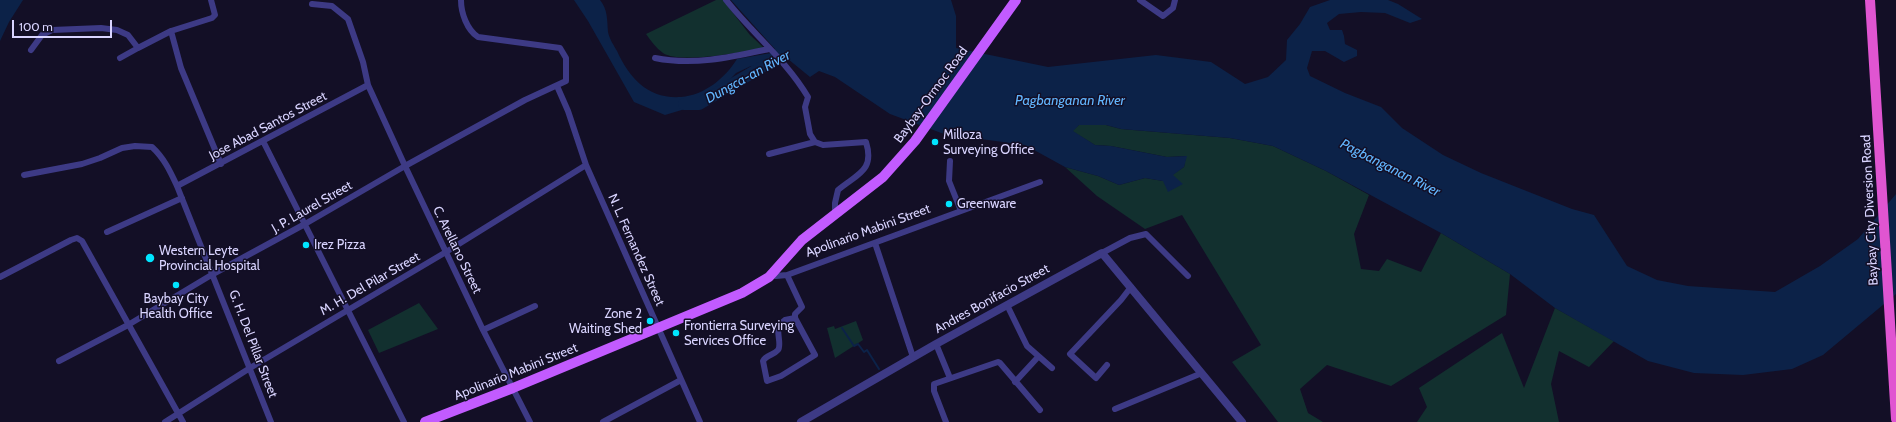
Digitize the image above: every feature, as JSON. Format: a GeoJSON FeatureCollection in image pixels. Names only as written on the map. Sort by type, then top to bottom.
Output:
{"type":"FeatureCollection","features":[{"type":"Feature","properties":{"kind":"highway","name":"Baybay City Diversion Road"},"geometry":{"type":"LineString","coordinates":[[1870,0],[1896,419]]}},
{"type":"Feature","properties":{"kind":"main road","name":"Baybay-Ormoc Road"},"geometry":{"type":"LineString","coordinates":[[770,275],[802,240],[883,177],[915,142],[1005,13],[1016,0]]}},
{"type":"Feature","properties":{"kind":"main road","name":"Apolinario Mabini Street"},"geometry":{"type":"LineString","coordinates":[[425,422],[513,388],[742,293],[770,275]]}},
{"type":"Feature","properties":{"kind":"street"},"geometry":{"type":"LineString","coordinates":[[120,58],[171,31],[212,18],[215,15],[211,0]]}},
{"type":"Feature","properties":{"kind":"street"},"geometry":{"type":"LineString","coordinates":[[461,0],[463,15],[469,28],[478,36],[560,48],[566,58],[567,77],[566,81],[557,86]]}},
{"type":"Feature","properties":{"kind":"street"},"geometry":{"type":"LineString","coordinates":[[726,0],[743,22],[787,66],[808,96],[805,107],[810,134],[815,142]]}},
{"type":"Feature","properties":{"kind":"street"},"geometry":{"type":"LineString","coordinates":[[1140,0],[1163,16],[1173,8],[1175,0]]}},
{"type":"Feature","properties":{"kind":"street","name":"C. Arellano Street"},"geometry":{"type":"LineString","coordinates":[[312,4],[332,6],[348,19],[368,85],[483,330],[530,422]]}},
{"type":"Feature","properties":{"kind":"street"},"geometry":{"type":"LineString","coordinates":[[31,50],[42,35],[52,30],[101,28],[117,30],[128,35],[138,48]]}},
{"type":"Feature","properties":{"kind":"street"},"geometry":{"type":"LineString","coordinates":[[171,31],[181,68],[221,164]]}},
{"type":"Feature","properties":{"kind":"street"},"geometry":{"type":"LineString","coordinates":[[656,58],[674,62],[715,60],[771,50]]}},
{"type":"Feature","properties":{"kind":"street","name":"Jose Abad Santos Street"},"geometry":{"type":"LineString","coordinates":[[177,186],[368,85]]}},
{"type":"Feature","properties":{"kind":"street","name":"N. L. Fernandez Street"},"geometry":{"type":"LineString","coordinates":[[557,86],[568,111],[586,164],[700,422]]}},
{"type":"Feature","properties":{"kind":"street","name":"J. P. Laurel Street"},"geometry":{"type":"LineString","coordinates":[[59,361],[128,325],[213,274],[305,224],[405,166],[525,100],[557,86]]}},
{"type":"Feature","properties":{"kind":"street"},"geometry":{"type":"LineString","coordinates":[[263,141],[404,422]]}},
{"type":"Feature","properties":{"kind":"street"},"geometry":{"type":"LineString","coordinates":[[769,154],[815,142],[823,145],[866,142],[869,152],[862,174],[838,190],[835,203],[835,213]]}},
{"type":"Feature","properties":{"kind":"street","name":"G. H. Del Pillar Street"},"geometry":{"type":"LineString","coordinates":[[24,174],[82,164],[122,148],[135,146],[152,147],[165,161],[177,186],[272,422]]}},
{"type":"Feature","properties":{"kind":"street"},"geometry":{"type":"LineString","coordinates":[[950,161],[949,181],[961,211]]}},
{"type":"Feature","properties":{"kind":"street","name":"M. H. Del Pilar Street"},"geometry":{"type":"LineString","coordinates":[[165,422],[250,368],[446,252],[586,164]]}},
{"type":"Feature","properties":{"kind":"street","name":"Apolinario Mabini Street"},"geometry":{"type":"LineString","coordinates":[[770,275],[787,275],[1040,182]]}},
{"type":"Feature","properties":{"kind":"street"},"geometry":{"type":"LineString","coordinates":[[107,232],[182,198]]}},
{"type":"Feature","properties":{"kind":"street","name":"Andres Bonifacio Street"},"geometry":{"type":"LineString","coordinates":[[801,422],[912,357],[1130,238],[1146,234],[1188,276]]}},
{"type":"Feature","properties":{"kind":"street"},"geometry":{"type":"LineString","coordinates":[[0,277],[71,240],[77,238],[82,241],[183,422]]}},
{"type":"Feature","properties":{"kind":"street"},"geometry":{"type":"LineString","coordinates":[[875,243],[912,357]]}},
{"type":"Feature","properties":{"kind":"street"},"geometry":{"type":"LineString","coordinates":[[1102,253],[1242,422]]}},
{"type":"Feature","properties":{"kind":"street"},"geometry":{"type":"LineString","coordinates":[[787,275],[802,307],[795,314],[795,318],[815,355],[788,372],[766,381],[763,361],[766,357],[777,351],[779,347],[779,325],[785,320],[795,318]]}},
{"type":"Feature","properties":{"kind":"street"},"geometry":{"type":"LineString","coordinates":[[1107,365],[1096,378],[1070,354],[1121,300],[1130,287]]}},
{"type":"Feature","properties":{"kind":"street"},"geometry":{"type":"LineString","coordinates":[[1007,305],[1027,346],[1052,368]]}},
{"type":"Feature","properties":{"kind":"street"},"geometry":{"type":"LineString","coordinates":[[483,330],[535,306]]}},
{"type":"Feature","properties":{"kind":"street"},"geometry":{"type":"LineString","coordinates":[[936,344],[950,378]]}},
{"type":"Feature","properties":{"kind":"street"},"geometry":{"type":"LineString","coordinates":[[1015,382],[1038,357]]}},
{"type":"Feature","properties":{"kind":"street"},"geometry":{"type":"LineString","coordinates":[[946,422],[933,389],[936,382],[998,362],[1040,410]]}},
{"type":"Feature","properties":{"kind":"street"},"geometry":{"type":"LineString","coordinates":[[1115,409],[1202,373]]}},
{"type":"Feature","properties":{"kind":"street"},"geometry":{"type":"LineString","coordinates":[[603,422],[681,380]]}},
{"type":"Feature","properties":{"kind":"green space"},"geometry":{"type":"Polygon","coordinates":[[[716,0],[723,0],[750,35],[764,48],[712,56],[671,56],[660,51],[646,34],[716,0]]]}},
{"type":"Feature","properties":{"kind":"green space"},"geometry":{"type":"Polygon","coordinates":[[[1079,125],[1106,125],[1121,129],[1230,138],[1273,146],[1326,171],[1369,195],[1354,234],[1361,269],[1379,271],[1387,259],[1421,272],[1441,233],[1510,274],[1506,315],[1391,386],[1327,365],[1300,389],[1308,413],[1323,422],[1278,422],[1232,362],[1261,345],[1182,215],[1145,229],[1097,196],[1065,167],[1098,176],[1119,185],[1145,178],[1163,181],[1184,167],[1186,156],[1167,157],[1111,146],[1095,145],[1072,131],[1079,125]]]}},
{"type":"Feature","properties":{"kind":"green space"},"geometry":{"type":"Polygon","coordinates":[[[419,303],[438,329],[379,353],[368,330],[419,303]]]}},
{"type":"Feature","properties":{"kind":"green space"},"geometry":{"type":"Polygon","coordinates":[[[1555,308],[1614,341],[1589,367],[1559,351],[1551,384],[1559,422],[1417,422],[1427,407],[1419,388],[1502,333],[1524,388],[1555,308]]]}},
{"type":"Feature","properties":{"kind":"green space"},"geometry":{"type":"Polygon","coordinates":[[[856,321],[863,340],[835,358],[827,328],[834,326],[835,329],[856,321]]]}},
{"type":"Feature","properties":{"kind":"water"},"geometry":{"type":"Polygon","coordinates":[[[0,0],[23,0],[9,22],[0,41],[0,0]]]}},
{"type":"Feature","properties":{"kind":"water","name":"Pagbanganan River"},"geometry":{"type":"Polygon","coordinates":[[[574,0],[600,0],[606,11],[610,39],[622,61],[634,78],[650,91],[659,95],[681,97],[698,93],[714,84],[727,73],[737,59],[771,53],[775,49],[731,0],[951,0],[956,16],[956,48],[1048,67],[1156,55],[1211,62],[1245,84],[1268,77],[1286,60],[1287,40],[1300,24],[1310,7],[1330,0],[1388,0],[1398,4],[1422,19],[1410,23],[1385,13],[1361,12],[1339,14],[1327,23],[1330,30],[1342,30],[1345,44],[1357,50],[1357,56],[1344,62],[1325,51],[1312,51],[1307,68],[1310,76],[1345,93],[1381,107],[1402,128],[1443,155],[1481,173],[1572,209],[1594,215],[1627,266],[1657,280],[1688,286],[1775,292],[1820,266],[1858,239],[1896,194],[1896,294],[1823,355],[1792,369],[1743,375],[1694,373],[1648,361],[1555,308],[1510,274],[1441,233],[1326,171],[1273,146],[1230,138],[1121,129],[1106,125],[1079,125],[1073,131],[1095,145],[1111,146],[1167,157],[1187,156],[1184,167],[1173,175],[1183,184],[1168,192],[1163,181],[1145,178],[1119,185],[1098,176],[1065,167],[1025,145],[944,134],[890,114],[835,77],[819,71],[810,77],[788,59],[786,63],[778,66],[751,66],[736,73],[720,90],[695,106],[665,115],[634,102],[588,21],[574,0]]]}},
{"type":"Feature","properties":{"kind":"waterway","name":"Dungca-an River"},"geometry":{"type":"LineString","coordinates":[[684,104],[699,104],[777,58]]}},
{"type":"Feature","properties":{"kind":"waterway"},"geometry":{"type":"LineString","coordinates":[[842,328],[854,346],[858,344],[864,352],[867,350],[879,369]]}},
{"type":"Feature","properties":{"kind":"place","name":"Milloza Surveying Office"},"geometry":{"type":"Point","coordinates":[935,142]}},
{"type":"Feature","properties":{"kind":"place","name":"Greenware"},"geometry":{"type":"Point","coordinates":[949,204]}},
{"type":"Feature","properties":{"kind":"place","name":"Irez Pizza"},"geometry":{"type":"Point","coordinates":[306,245]}},
{"type":"Feature","properties":{"kind":"place","name":"Western Leyte Provincial Hospital"},"geometry":{"type":"Point","coordinates":[150,258]}},
{"type":"Feature","properties":{"kind":"place","name":"Baybay City Health Office"},"geometry":{"type":"Point","coordinates":[176,285]}},
{"type":"Feature","properties":{"kind":"place","name":"Zone 2 Waiting Shed"},"geometry":{"type":"Point","coordinates":[650,321]}},
{"type":"Feature","properties":{"kind":"place","name":"Frontierra Surveying Services Office"},"geometry":{"type":"Point","coordinates":[676,333]}}]}
